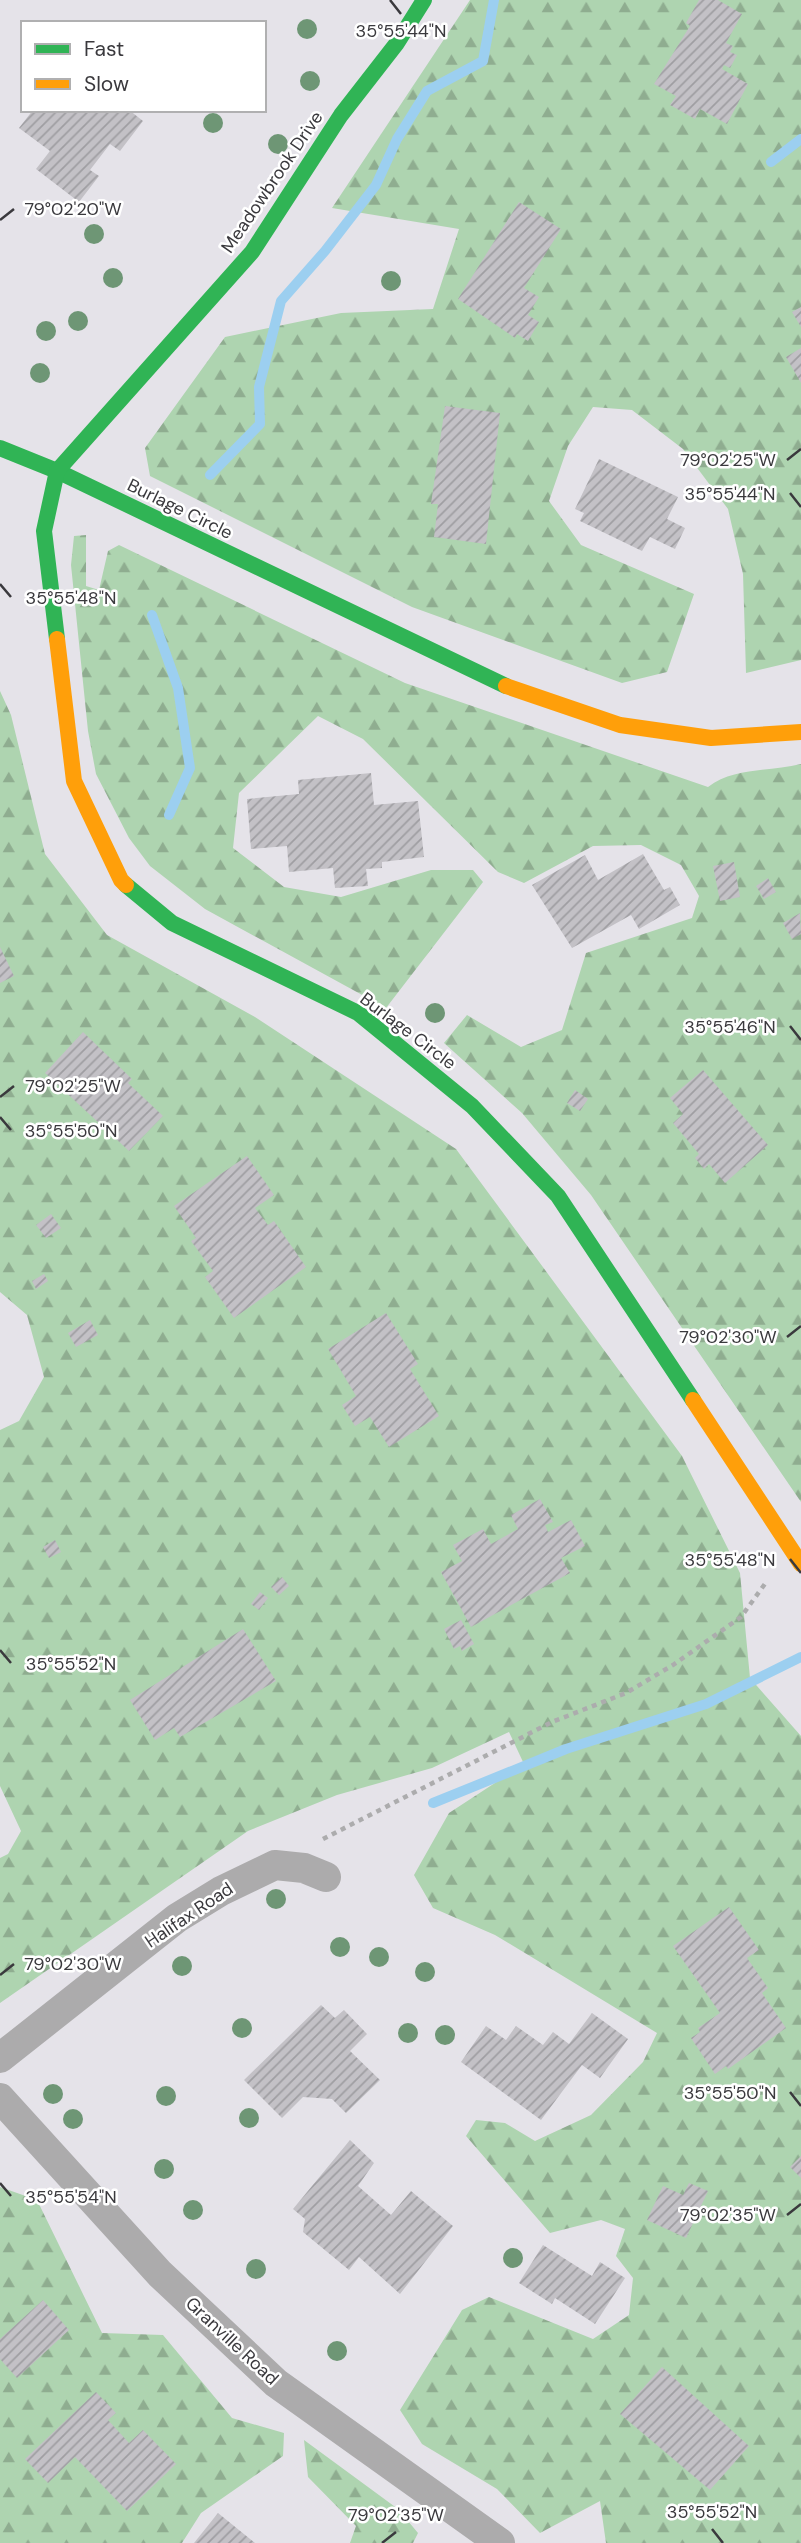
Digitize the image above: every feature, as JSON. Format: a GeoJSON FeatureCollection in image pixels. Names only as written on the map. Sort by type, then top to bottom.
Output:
{"type":"FeatureCollection","features":[{"type":"Feature","properties":{"kind":"street","name":"Meadowbrook Drive"},"geometry":{"type":"LineString","coordinates":[[57,471],[251,252],[341,115],[397,43],[424,0]]}},
{"type":"Feature","properties":{"kind":"street","name":"Burlage Circle"},"geometry":{"type":"LineString","coordinates":[[0,448],[57,471],[515,690],[620,725],[711,738],[801,732]]}},
{"type":"Feature","properties":{"kind":"street","name":"Burlage Circle"},"geometry":{"type":"LineString","coordinates":[[57,471],[44,531],[74,781],[121,880],[172,923],[358,1013],[472,1105],[558,1196],[801,1564]]}},
{"type":"Feature","properties":{"kind":"street","name":"Halifax Road"},"geometry":{"type":"LineString","coordinates":[[0,2058],[177,1918],[221,1891],[275,1865],[304,1868],[326,1877]]}},
{"type":"Feature","properties":{"kind":"street","name":"Granville Road"},"geometry":{"type":"LineString","coordinates":[[0,2098],[160,2274],[276,2383],[500,2543]]}},
{"type":"Feature","properties":{"kind":"path"},"geometry":{"type":"LineString","coordinates":[[321,1840],[552,1722],[626,1693],[732,1624],[741,1617],[766,1581],[777,1577]]}},
{"type":"Feature","properties":{"kind":"green space"},"geometry":{"type":"Polygon","coordinates":[[[470,0],[801,0],[801,660],[746,673],[743,574],[728,509],[683,449],[632,410],[593,407],[568,446],[549,501],[581,545],[694,594],[667,672],[622,683],[412,607],[150,476],[145,448],[225,337],[341,313],[433,309],[459,229],[332,208],[470,0]]]}},
{"type":"Feature","properties":{"kind":"green space"},"geometry":{"type":"Polygon","coordinates":[[[86,535],[86,586],[99,590],[108,551],[119,545],[405,683],[708,787],[740,773],[801,764],[801,1502],[591,1195],[522,1113],[444,1043],[467,1015],[521,1047],[562,1030],[586,953],[692,918],[699,896],[681,865],[641,845],[593,846],[524,883],[498,872],[363,739],[318,716],[239,793],[233,848],[284,887],[341,897],[431,870],[473,870],[483,882],[386,1008],[205,909],[150,866],[129,838],[96,774],[88,731],[71,565],[74,536],[86,535]]]}},
{"type":"Feature","properties":{"kind":"green space"},"geometry":{"type":"Polygon","coordinates":[[[0,691],[11,715],[45,854],[107,935],[255,1017],[456,1149],[682,1456],[740,1573],[750,1678],[801,1736],[801,2543],[606,2543],[600,2501],[540,2533],[497,2489],[422,2444],[400,2410],[462,2310],[489,2297],[593,2339],[629,2315],[633,2278],[616,2256],[625,2229],[601,2220],[550,2233],[466,2136],[476,2120],[505,2123],[535,2141],[591,2115],[643,2062],[657,2033],[495,1935],[433,1908],[414,1875],[449,1813],[524,1764],[509,1732],[432,1768],[337,1795],[248,1831],[0,2003],[0,1858],[8,1854],[21,1831],[0,1786],[0,1430],[19,1421],[44,1377],[27,1315],[0,1292],[0,691]]]}},
{"type":"Feature","properties":{"kind":"green space"},"geometry":{"type":"Polygon","coordinates":[[[0,2187],[37,2200],[102,2333],[163,2335],[232,2418],[284,2433],[283,2456],[201,2513],[182,2543],[0,2543],[0,2187]]]}},
{"type":"Feature","properties":{"kind":"green space"},"geometry":{"type":"Polygon","coordinates":[[[304,2440],[398,2509],[418,2533],[413,2543],[350,2543],[356,2526],[308,2477],[304,2440]]]}},
{"type":"Feature","properties":{"kind":"building"},"geometry":{"type":"Polygon","coordinates":[[[699,0],[718,0],[742,14],[726,43],[733,46],[730,52],[737,55],[730,68],[724,65],[722,69],[748,84],[727,124],[700,109],[695,119],[670,105],[676,96],[654,84],[690,26],[686,23],[699,0]]]}},
{"type":"Feature","properties":{"kind":"building"},"geometry":{"type":"Polygon","coordinates":[[[31,112],[132,112],[143,121],[120,151],[110,144],[90,170],[99,176],[79,202],[36,169],[50,151],[19,128],[31,112]]]}},
{"type":"Feature","properties":{"kind":"building"},"geometry":{"type":"Polygon","coordinates":[[[519,202],[561,229],[524,288],[539,297],[528,315],[539,322],[528,341],[517,334],[515,338],[458,299],[519,202]]]}},
{"type":"Feature","properties":{"kind":"building"},"geometry":{"type":"Polygon","coordinates":[[[801,307],[801,327],[792,312],[801,307]]]}},
{"type":"Feature","properties":{"kind":"building"},"geometry":{"type":"Polygon","coordinates":[[[801,348],[801,383],[786,357],[801,348]]]}},
{"type":"Feature","properties":{"kind":"building"},"geometry":{"type":"Polygon","coordinates":[[[445,406],[500,413],[486,544],[434,537],[438,504],[431,504],[445,406]]]}},
{"type":"Feature","properties":{"kind":"building"},"geometry":{"type":"Polygon","coordinates":[[[599,459],[678,497],[667,519],[685,528],[675,549],[650,537],[642,551],[580,521],[584,513],[575,509],[599,459]]]}},
{"type":"Feature","properties":{"kind":"building"},"geometry":{"type":"Polygon","coordinates":[[[371,773],[374,805],[418,801],[424,857],[382,862],[382,868],[366,869],[368,886],[335,888],[333,868],[289,872],[287,846],[251,849],[247,799],[299,794],[298,780],[371,773]]]}},
{"type":"Feature","properties":{"kind":"building"},"geometry":{"type":"Polygon","coordinates":[[[643,854],[664,890],[670,887],[680,905],[639,929],[631,915],[572,948],[532,885],[585,855],[598,880],[643,854]]]}},
{"type":"Feature","properties":{"kind":"building"},"geometry":{"type":"Polygon","coordinates":[[[734,862],[740,897],[720,901],[713,866],[734,862]]]}},
{"type":"Feature","properties":{"kind":"building"},"geometry":{"type":"Polygon","coordinates":[[[768,878],[776,892],[764,899],[756,886],[768,878]]]}},
{"type":"Feature","properties":{"kind":"building"},"geometry":{"type":"Polygon","coordinates":[[[800,913],[801,934],[792,939],[783,923],[800,913]]]}},
{"type":"Feature","properties":{"kind":"building"},"geometry":{"type":"Polygon","coordinates":[[[0,947],[14,976],[0,983],[0,947]]]}},
{"type":"Feature","properties":{"kind":"building"},"geometry":{"type":"Polygon","coordinates":[[[83,1032],[132,1079],[128,1083],[163,1116],[129,1151],[45,1073],[83,1032]]]}},
{"type":"Feature","properties":{"kind":"building"},"geometry":{"type":"Polygon","coordinates":[[[703,1070],[768,1145],[725,1183],[709,1164],[704,1169],[695,1158],[699,1154],[673,1123],[683,1114],[670,1098],[703,1070]]]}},
{"type":"Feature","properties":{"kind":"building"},"geometry":{"type":"Polygon","coordinates":[[[575,1090],[588,1099],[580,1111],[567,1103],[575,1090]]]}},
{"type":"Feature","properties":{"kind":"building"},"geometry":{"type":"Polygon","coordinates":[[[247,1156],[274,1195],[255,1208],[268,1225],[274,1221],[306,1267],[234,1318],[205,1277],[213,1271],[191,1241],[196,1238],[174,1206],[247,1156]]]}},
{"type":"Feature","properties":{"kind":"building"},"geometry":{"type":"Polygon","coordinates":[[[51,1214],[61,1228],[46,1238],[36,1225],[51,1214]]]}},
{"type":"Feature","properties":{"kind":"building"},"geometry":{"type":"Polygon","coordinates":[[[44,1274],[48,1281],[36,1289],[32,1281],[44,1274]]]}},
{"type":"Feature","properties":{"kind":"building"},"geometry":{"type":"Polygon","coordinates":[[[386,1313],[418,1364],[410,1369],[439,1416],[389,1447],[370,1417],[355,1426],[342,1405],[356,1396],[328,1349],[386,1313]]]}},
{"type":"Feature","properties":{"kind":"building"},"geometry":{"type":"Polygon","coordinates":[[[90,1320],[98,1335],[76,1347],[68,1333],[90,1320]]]}},
{"type":"Feature","properties":{"kind":"building"},"geometry":{"type":"Polygon","coordinates":[[[540,1499],[553,1522],[545,1525],[548,1532],[571,1520],[585,1546],[561,1558],[570,1573],[471,1627],[441,1572],[462,1561],[453,1545],[483,1529],[491,1544],[518,1529],[511,1515],[540,1499]]]}},
{"type":"Feature","properties":{"kind":"building"},"geometry":{"type":"Polygon","coordinates":[[[55,1540],[61,1552],[49,1558],[43,1547],[55,1540]]]}},
{"type":"Feature","properties":{"kind":"building"},"geometry":{"type":"Polygon","coordinates":[[[282,1577],[289,1586],[279,1595],[271,1587],[282,1577]]]}},
{"type":"Feature","properties":{"kind":"building"},"geometry":{"type":"Polygon","coordinates":[[[260,1592],[268,1598],[259,1610],[251,1604],[260,1592]]]}},
{"type":"Feature","properties":{"kind":"building"},"geometry":{"type":"Polygon","coordinates":[[[461,1620],[474,1644],[462,1651],[460,1646],[454,1649],[444,1629],[461,1620]]]}},
{"type":"Feature","properties":{"kind":"building"},"geometry":{"type":"Polygon","coordinates":[[[243,1629],[276,1681],[180,1737],[174,1728],[155,1740],[130,1700],[243,1629]]]}},
{"type":"Feature","properties":{"kind":"building"},"geometry":{"type":"Polygon","coordinates":[[[729,1907],[759,1950],[747,1958],[768,1988],[762,1993],[786,2028],[728,2069],[726,2066],[715,2074],[691,2038],[700,2032],[698,2028],[720,2013],[673,1946],[729,1907]]]}},
{"type":"Feature","properties":{"kind":"building"},"geometry":{"type":"Polygon","coordinates":[[[321,2005],[335,2018],[344,2010],[367,2034],[350,2051],[380,2080],[346,2113],[332,2099],[303,2097],[282,2118],[244,2080],[321,2005]]]}},
{"type":"Feature","properties":{"kind":"building"},"geometry":{"type":"Polygon","coordinates":[[[592,2013],[628,2039],[600,2078],[582,2065],[541,2120],[461,2062],[486,2026],[506,2040],[516,2026],[543,2045],[553,2032],[569,2044],[592,2013]]]}},
{"type":"Feature","properties":{"kind":"building"},"geometry":{"type":"Polygon","coordinates":[[[350,2140],[374,2163],[358,2186],[391,2215],[411,2191],[453,2226],[400,2294],[359,2257],[349,2270],[303,2232],[305,2219],[293,2209],[350,2140]]]}},
{"type":"Feature","properties":{"kind":"building"},"geometry":{"type":"Polygon","coordinates":[[[801,2156],[801,2178],[790,2167],[801,2156]]]}},
{"type":"Feature","properties":{"kind":"building"},"geometry":{"type":"Polygon","coordinates":[[[689,2183],[708,2191],[686,2238],[647,2220],[663,2186],[683,2195],[689,2183]]]}},
{"type":"Feature","properties":{"kind":"building"},"geometry":{"type":"Polygon","coordinates":[[[543,2245],[592,2276],[600,2262],[625,2278],[595,2324],[555,2298],[552,2304],[519,2283],[543,2245]]]}},
{"type":"Feature","properties":{"kind":"building"},"geometry":{"type":"Polygon","coordinates":[[[43,2300],[69,2330],[17,2378],[0,2359],[0,2339],[43,2300]]]}},
{"type":"Feature","properties":{"kind":"building"},"geometry":{"type":"Polygon","coordinates":[[[662,2367],[749,2446],[710,2490],[620,2414],[662,2367]]]}},
{"type":"Feature","properties":{"kind":"building"},"geometry":{"type":"Polygon","coordinates":[[[96,2392],[116,2413],[108,2420],[129,2443],[143,2430],[176,2464],[127,2511],[75,2457],[48,2483],[25,2459],[96,2392]]]}},
{"type":"Feature","properties":{"kind":"building"},"geometry":{"type":"Polygon","coordinates":[[[218,2513],[255,2543],[194,2543],[218,2513]]]}},
{"type":"Feature","properties":{"kind":"waterway"},"geometry":{"type":"LineString","coordinates":[[210,475],[260,424],[259,387],[281,301],[325,251],[376,185],[397,139],[427,91],[483,61],[494,0]]}},
{"type":"Feature","properties":{"kind":"waterway"},"geometry":{"type":"LineString","coordinates":[[771,162],[801,139]]}},
{"type":"Feature","properties":{"kind":"waterway"},"geometry":{"type":"LineString","coordinates":[[152,615],[178,688],[190,768],[169,815]]}},
{"type":"Feature","properties":{"kind":"waterway"},"geometry":{"type":"LineString","coordinates":[[433,1803],[566,1749],[706,1704],[801,1657]]}},
{"type":"Feature","properties":{"kind":"traffic: fast"},"geometry":{"type":"LineString","coordinates":[[57,639],[44,531],[57,471],[252,252],[341,115],[397,43],[424,0]]}},
{"type":"Feature","properties":{"kind":"traffic: fast"},"geometry":{"type":"LineString","coordinates":[[0,448],[57,471],[506,686]]}},
{"type":"Feature","properties":{"kind":"traffic: fast"},"geometry":{"type":"LineString","coordinates":[[126,885],[172,923],[358,1013],[472,1106],[558,1196],[693,1400]]}},
{"type":"Feature","properties":{"kind":"traffic: slow"},"geometry":{"type":"LineString","coordinates":[[57,639],[74,781],[121,880],[126,885]]}},
{"type":"Feature","properties":{"kind":"traffic: slow"},"geometry":{"type":"LineString","coordinates":[[506,686],[620,725],[711,738],[801,732]]}},
{"type":"Feature","properties":{"kind":"traffic: slow"},"geometry":{"type":"LineString","coordinates":[[693,1400],[801,1564]]}}]}
